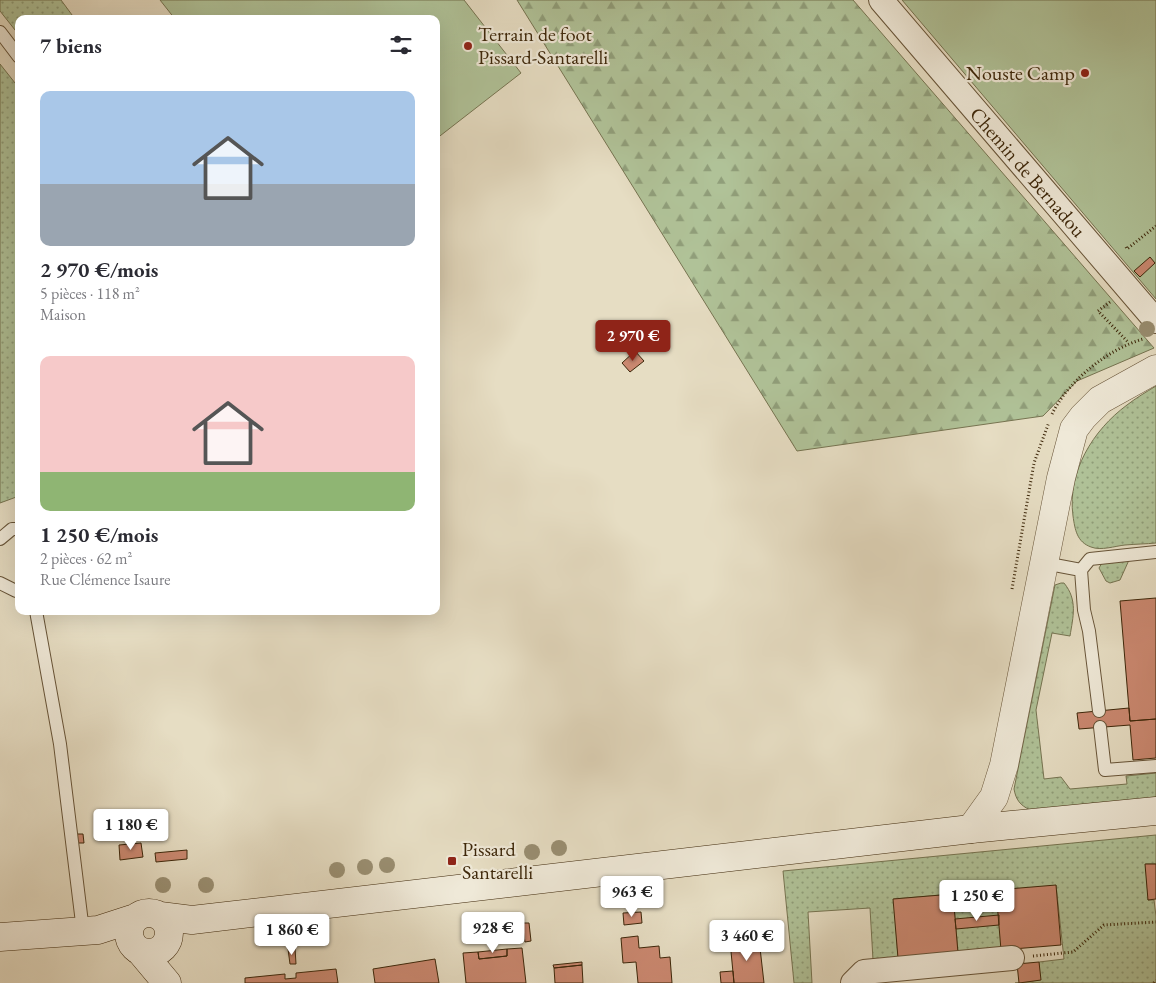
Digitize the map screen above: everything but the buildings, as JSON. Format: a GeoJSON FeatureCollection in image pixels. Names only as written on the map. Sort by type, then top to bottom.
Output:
{"type":"FeatureCollection","features":[{"type":"Feature","properties":{"kind":"main road"},"geometry":{"type":"LineString","coordinates":[[971,829],[994,796],[1004,765],[1061,478],[1074,429],[1100,400],[1156,369]]}},
{"type":"Feature","properties":{"kind":"main road"},"geometry":{"type":"LineString","coordinates":[[0,937],[91,930],[155,932],[971,829],[1156,811]]}},
{"type":"Feature","properties":{"kind":"main road"},"geometry":{"type":"LineString","coordinates":[[155,932],[166,967],[168,983]]}},
{"type":"Feature","properties":{"kind":"street","name":"Chemin de Bernadou"},"geometry":{"type":"LineString","coordinates":[[881,0],[1128,288],[1153,312]]}},
{"type":"Feature","properties":{"kind":"street"},"geometry":{"type":"LineString","coordinates":[[853,983],[864,972],[1012,958]]}},
{"type":"Feature","properties":{"kind":"lane"},"geometry":{"type":"LineString","coordinates":[[0,32],[15,51]]}},
{"type":"Feature","properties":{"kind":"lane"},"geometry":{"type":"LineString","coordinates":[[0,539],[12,529],[15,529]]}},
{"type":"Feature","properties":{"kind":"lane"},"geometry":{"type":"LineString","coordinates":[[1099,711],[1089,632],[1084,610],[1081,570],[1090,560],[1156,552]]}},
{"type":"Feature","properties":{"kind":"lane"},"geometry":{"type":"LineString","coordinates":[[1044,563],[1081,570]]}},
{"type":"Feature","properties":{"kind":"lane"},"geometry":{"type":"LineString","coordinates":[[0,583],[15,590]]}},
{"type":"Feature","properties":{"kind":"lane"},"geometry":{"type":"LineString","coordinates":[[37,615],[91,930]]}},
{"type":"Feature","properties":{"kind":"lane"},"geometry":{"type":"LineString","coordinates":[[1100,727],[1105,770],[1156,766]]}},
{"type":"Feature","properties":{"kind":"path"},"geometry":{"type":"LineString","coordinates":[[1122,242],[1128,249],[1156,226]]}},
{"type":"Feature","properties":{"kind":"path"},"geometry":{"type":"LineString","coordinates":[[1128,288],[1098,311],[1129,343]]}},
{"type":"Feature","properties":{"kind":"path"},"geometry":{"type":"LineString","coordinates":[[1012,958],[1073,952],[1104,925],[1156,922]]}},
{"type":"Feature","properties":{"kind":"green space"},"geometry":{"type":"Polygon","coordinates":[[[0,0],[61,0],[72,15],[15,15],[15,30],[0,11],[0,0]]]}},
{"type":"Feature","properties":{"kind":"green space","name":"Terrain de foot Pissard-Santarelli"},"geometry":{"type":"Polygon","coordinates":[[[160,0],[464,0],[521,73],[440,136],[440,15],[172,15],[160,0]]]}},
{"type":"Feature","properties":{"kind":"green space"},"geometry":{"type":"Polygon","coordinates":[[[517,0],[853,0],[1154,348],[1077,381],[1043,416],[797,451],[517,0]]]}},
{"type":"Feature","properties":{"kind":"green space"},"geometry":{"type":"Polygon","coordinates":[[[902,0],[1156,0],[1156,299],[1139,279],[902,0]]]}},
{"type":"Feature","properties":{"kind":"green space"},"geometry":{"type":"Polygon","coordinates":[[[0,64],[15,83],[15,497],[0,503],[0,64]]]}},
{"type":"Feature","properties":{"kind":"green space"},"geometry":{"type":"Polygon","coordinates":[[[1156,386],[1156,543],[1104,548],[1086,545],[1076,531],[1073,516],[1072,500],[1078,468],[1085,453],[1103,427],[1137,397],[1156,386]]]}},
{"type":"Feature","properties":{"kind":"green space"},"geometry":{"type":"Polygon","coordinates":[[[1129,560],[1120,580],[1110,583],[1106,581],[1099,568],[1102,563],[1129,560]]]}},
{"type":"Feature","properties":{"kind":"green space"},"geometry":{"type":"Polygon","coordinates":[[[1064,583],[1071,596],[1073,615],[1070,636],[1052,633],[1036,710],[1044,779],[1061,777],[1070,789],[1127,784],[1126,776],[1156,773],[1156,798],[1030,810],[1019,802],[1016,796],[1014,789],[1055,585],[1064,583]]]}},
{"type":"Feature","properties":{"kind":"green space"},"geometry":{"type":"Polygon","coordinates":[[[1156,835],[1156,864],[1146,864],[1148,900],[1154,900],[1156,916],[1156,983],[1015,983],[1040,980],[1039,962],[1064,959],[1056,885],[1001,950],[958,953],[953,894],[894,899],[898,958],[873,960],[870,908],[808,912],[812,983],[794,983],[783,871],[1156,835]]]}},
{"type":"Feature","properties":{"kind":"place","name":"Terrain de foot Pissard-Santarelli"},"geometry":{"type":"Point","coordinates":[468,46]}},
{"type":"Feature","properties":{"kind":"place","name":"Nouste Camp"},"geometry":{"type":"Point","coordinates":[1085,73]}},
{"type":"Feature","properties":{"kind":"place","name":"Pissard Santarelli"},"geometry":{"type":"Point","coordinates":[452,861]}}]}
